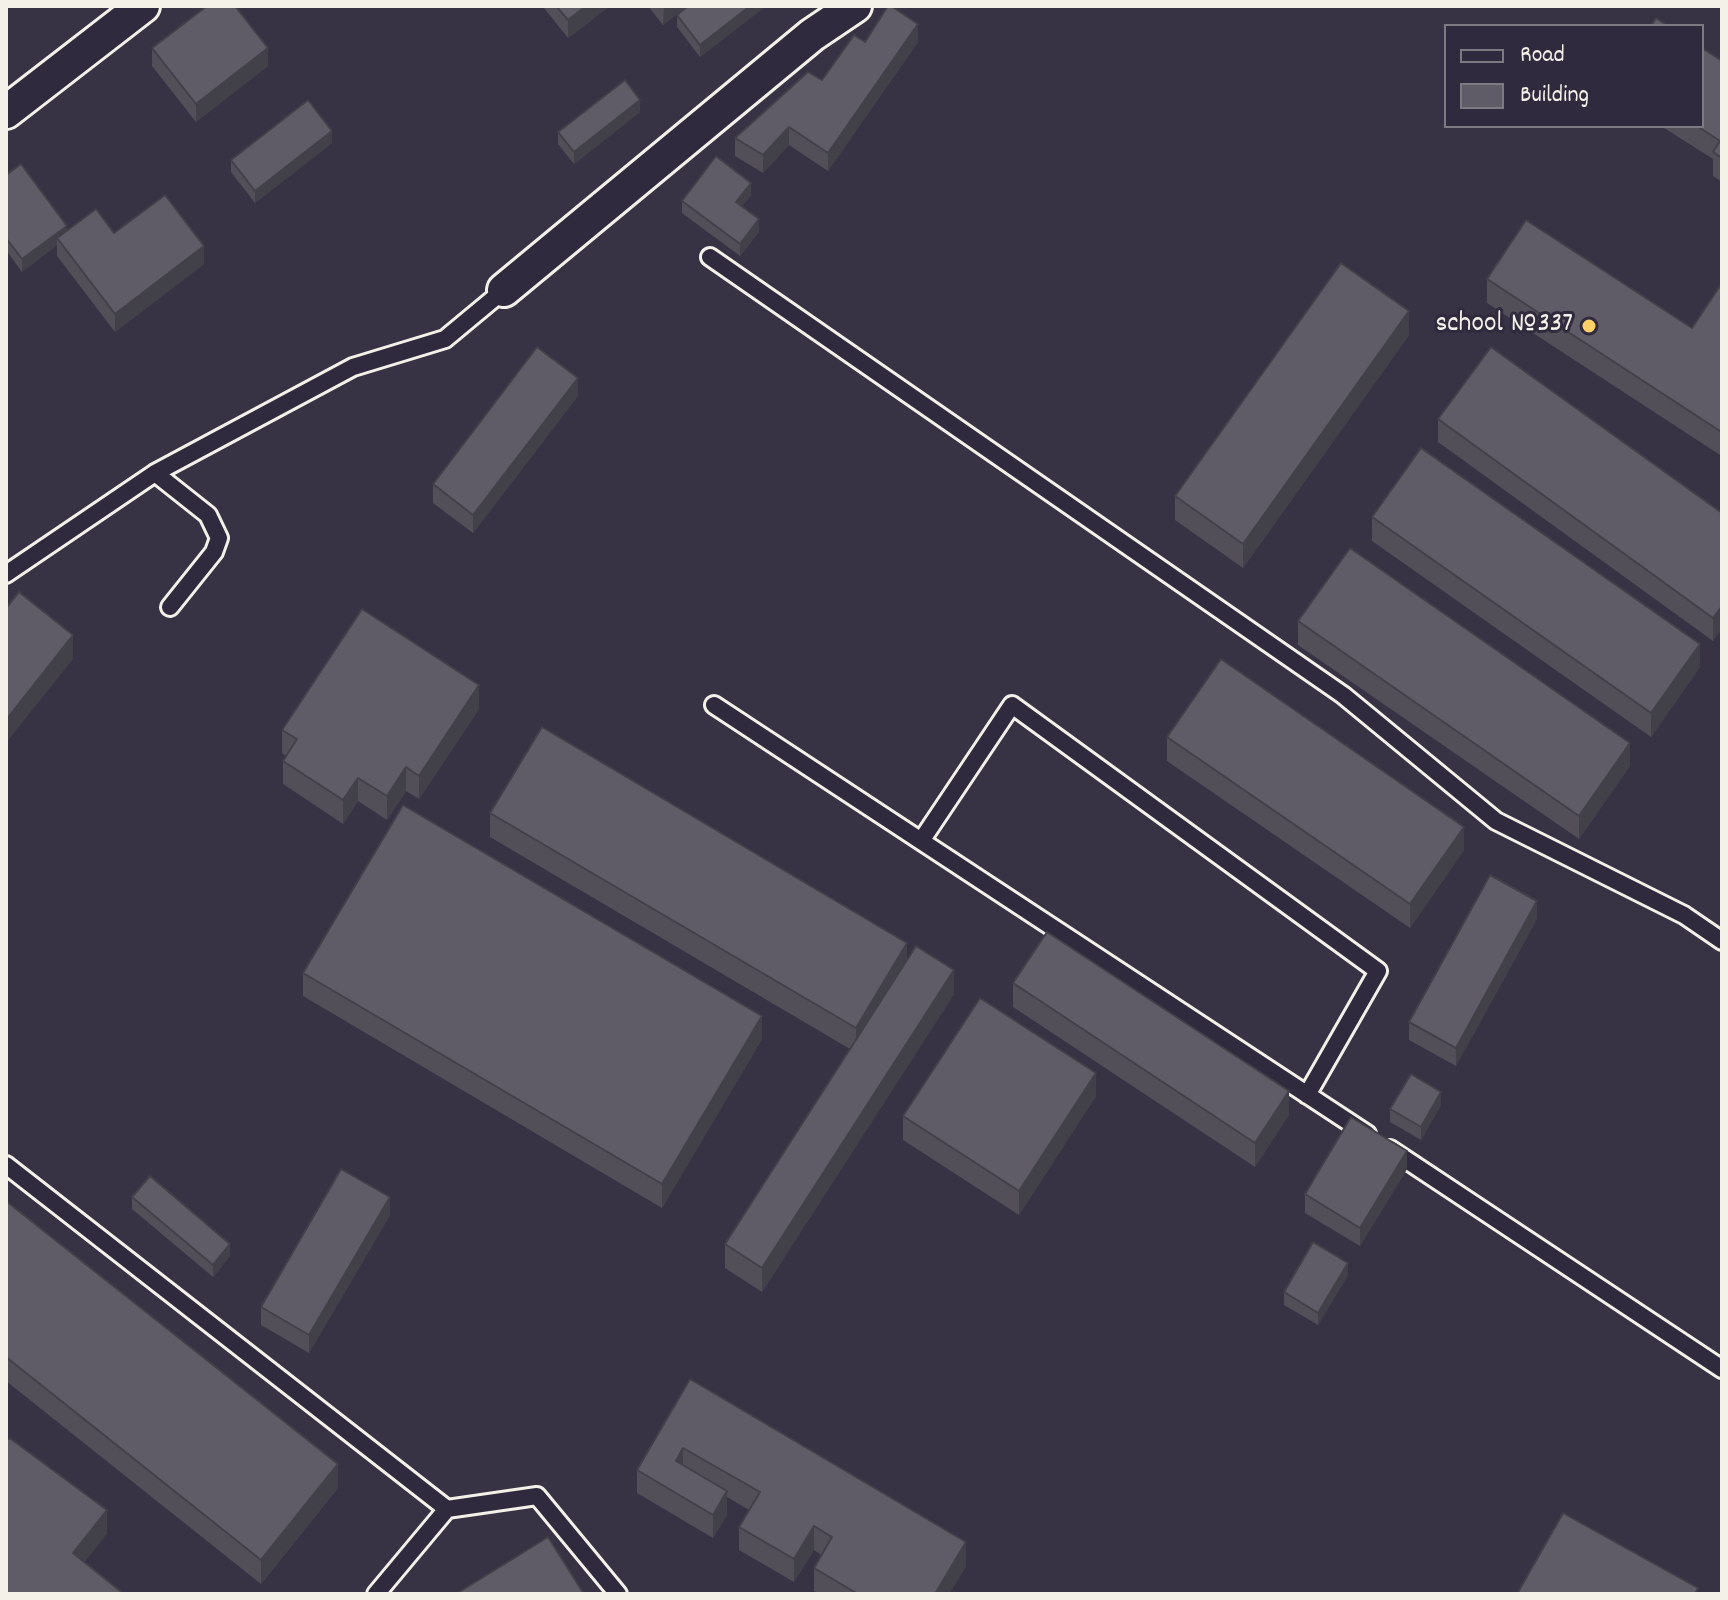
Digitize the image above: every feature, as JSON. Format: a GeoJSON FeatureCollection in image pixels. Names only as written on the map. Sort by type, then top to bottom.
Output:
{"type":"FeatureCollection","features":[{"type":"Feature","properties":{"kind":"street"},"geometry":{"type":"LineString","coordinates":[[6,112],[143,6]]}},
{"type":"Feature","properties":{"kind":"street"},"geometry":{"type":"LineString","coordinates":[[504,290],[812,35],[855,6]]}},
{"type":"Feature","properties":{"kind":"lane"},"geometry":{"type":"LineString","coordinates":[[710,257],[1343,695],[1496,821],[1684,915],[1722,941]]}},
{"type":"Feature","properties":{"kind":"lane"},"geometry":{"type":"LineString","coordinates":[[6,574],[155,473],[353,367],[445,339],[504,290]]}},
{"type":"Feature","properties":{"kind":"lane"},"geometry":{"type":"LineString","coordinates":[[155,473],[208,515],[219,538],[214,552],[170,607]]}},
{"type":"Feature","properties":{"kind":"lane"},"geometry":{"type":"LineString","coordinates":[[714,705],[1722,1369]]}},
{"type":"Feature","properties":{"kind":"lane"},"geometry":{"type":"LineString","coordinates":[[921,841],[1012,705],[1378,971],[1307,1095]]}},
{"type":"Feature","properties":{"kind":"lane"},"geometry":{"type":"LineString","coordinates":[[6,1165],[447,1509]]}},
{"type":"Feature","properties":{"kind":"lane"},"geometry":{"type":"LineString","coordinates":[[376,1594],[447,1509],[537,1496],[618,1594]]}},
{"type":"Feature","properties":{"kind":"building"},"geometry":{"type":"Polygon","coordinates":[[[207,6],[235,6],[268,48],[196,104],[152,48],[207,6]]]}},
{"type":"Feature","properties":{"kind":"building"},"geometry":{"type":"Polygon","coordinates":[[[556,6],[586,6],[568,20],[556,6]]]}},
{"type":"Feature","properties":{"kind":"building"},"geometry":{"type":"Polygon","coordinates":[[[688,6],[750,6],[700,45],[677,15],[688,6]]]}},
{"type":"Feature","properties":{"kind":"building"},"geometry":{"type":"Polygon","coordinates":[[[888,6],[918,24],[828,153],[789,127],[763,155],[735,138],[808,72],[822,80],[854,35],[865,42],[888,6]]]}},
{"type":"Feature","properties":{"kind":"building"},"geometry":{"type":"Polygon","coordinates":[[[1704,49],[1722,61],[1722,158],[1713,152],[1720,141],[1700,128],[1704,128],[1704,49]]]}},
{"type":"Feature","properties":{"kind":"building"},"geometry":{"type":"Polygon","coordinates":[[[625,80],[640,100],[574,152],[558,132],[625,80]]]}},
{"type":"Feature","properties":{"kind":"building"},"geometry":{"type":"Polygon","coordinates":[[[308,100],[332,131],[255,191],[231,160],[308,100]]]}},
{"type":"Feature","properties":{"kind":"building"},"geometry":{"type":"Polygon","coordinates":[[[716,156],[751,183],[736,202],[759,219],[740,244],[682,201],[716,156]]]}},
{"type":"Feature","properties":{"kind":"building"},"geometry":{"type":"Polygon","coordinates":[[[21,164],[67,226],[22,259],[6,238],[6,175],[21,164]]]}},
{"type":"Feature","properties":{"kind":"building"},"geometry":{"type":"Polygon","coordinates":[[[165,195],[204,246],[115,314],[57,238],[96,209],[114,233],[165,195]]]}},
{"type":"Feature","properties":{"kind":"building"},"geometry":{"type":"Polygon","coordinates":[[[1526,220],[1692,328],[1722,283],[1720,431],[1487,279],[1526,220]]]}},
{"type":"Feature","properties":{"kind":"building"},"geometry":{"type":"Polygon","coordinates":[[[1341,263],[1409,311],[1243,544],[1175,496],[1341,263]]]}},
{"type":"Feature","properties":{"kind":"building"},"geometry":{"type":"Polygon","coordinates":[[[537,347],[578,378],[473,515],[433,484],[537,347]]]}},
{"type":"Feature","properties":{"kind":"building"},"geometry":{"type":"Polygon","coordinates":[[[1491,347],[1722,513],[1722,606],[1713,618],[1438,419],[1491,347]]]}},
{"type":"Feature","properties":{"kind":"building"},"geometry":{"type":"Polygon","coordinates":[[[1421,448],[1700,644],[1651,713],[1372,517],[1421,448]]]}},
{"type":"Feature","properties":{"kind":"building"},"geometry":{"type":"Polygon","coordinates":[[[1350,548],[1630,743],[1579,816],[1298,621],[1350,548]]]}},
{"type":"Feature","properties":{"kind":"building"},"geometry":{"type":"Polygon","coordinates":[[[19,592],[73,635],[6,720],[6,608],[19,592]]]}},
{"type":"Feature","properties":{"kind":"building"},"geometry":{"type":"Polygon","coordinates":[[[362,609],[479,685],[419,776],[406,767],[387,796],[358,778],[343,800],[283,761],[297,739],[282,730],[362,609]]]}},
{"type":"Feature","properties":{"kind":"building"},"geometry":{"type":"Polygon","coordinates":[[[1221,659],[1464,827],[1410,904],[1167,737],[1221,659]]]}},
{"type":"Feature","properties":{"kind":"building"},"geometry":{"type":"Polygon","coordinates":[[[542,727],[907,943],[856,1028],[490,813],[542,727]]]}},
{"type":"Feature","properties":{"kind":"building"},"geometry":{"type":"Polygon","coordinates":[[[403,805],[762,1016],[662,1184],[303,973],[403,805]]]}},
{"type":"Feature","properties":{"kind":"building"},"geometry":{"type":"Polygon","coordinates":[[[1490,875],[1537,901],[1456,1048],[1409,1022],[1490,875]]]}},
{"type":"Feature","properties":{"kind":"building"},"geometry":{"type":"Polygon","coordinates":[[[1047,932],[1289,1091],[1255,1143],[1013,983],[1047,932]]]}},
{"type":"Feature","properties":{"kind":"building"},"geometry":{"type":"Polygon","coordinates":[[[916,946],[954,970],[762,1268],[725,1244],[916,946]]]}},
{"type":"Feature","properties":{"kind":"building"},"geometry":{"type":"Polygon","coordinates":[[[980,998],[1096,1073],[1019,1191],[903,1116],[980,998]]]}},
{"type":"Feature","properties":{"kind":"building"},"geometry":{"type":"Polygon","coordinates":[[[1411,1074],[1441,1092],[1421,1127],[1390,1109],[1411,1074]]]}},
{"type":"Feature","properties":{"kind":"building"},"geometry":{"type":"Polygon","coordinates":[[[1351,1117],[1407,1151],[1360,1228],[1305,1194],[1351,1117]]]}},
{"type":"Feature","properties":{"kind":"building"},"geometry":{"type":"Polygon","coordinates":[[[341,1169],[390,1197],[309,1335],[261,1307],[341,1169]]]}},
{"type":"Feature","properties":{"kind":"building"},"geometry":{"type":"Polygon","coordinates":[[[150,1176],[230,1244],[213,1265],[132,1197],[150,1176]]]}},
{"type":"Feature","properties":{"kind":"building"},"geometry":{"type":"Polygon","coordinates":[[[6,1201],[338,1464],[261,1560],[6,1357],[6,1201]]]}},
{"type":"Feature","properties":{"kind":"building"},"geometry":{"type":"Polygon","coordinates":[[[1313,1242],[1348,1263],[1318,1313],[1284,1292],[1313,1242]]]}},
{"type":"Feature","properties":{"kind":"building"},"geometry":{"type":"Polygon","coordinates":[[[690,1379],[966,1542],[935,1594],[858,1594],[814,1568],[832,1537],[814,1526],[794,1559],[739,1527],[760,1492],[683,1448],[676,1461],[727,1491],[713,1515],[637,1470],[690,1379]]]}},
{"type":"Feature","properties":{"kind":"building"},"geometry":{"type":"Polygon","coordinates":[[[6,1439],[11,1439],[107,1510],[73,1553],[124,1594],[6,1594],[6,1439]]]}},
{"type":"Feature","properties":{"kind":"building"},"geometry":{"type":"Polygon","coordinates":[[[1563,1513],[1698,1588],[1695,1594],[1517,1594],[1563,1513]]]}},
{"type":"Feature","properties":{"kind":"building"},"geometry":{"type":"Polygon","coordinates":[[[548,1537],[584,1594],[456,1594],[548,1537]]]}},
{"type":"Feature","properties":{"kind":"place","name":"school №337"},"geometry":{"type":"Point","coordinates":[1589,326]}}]}
